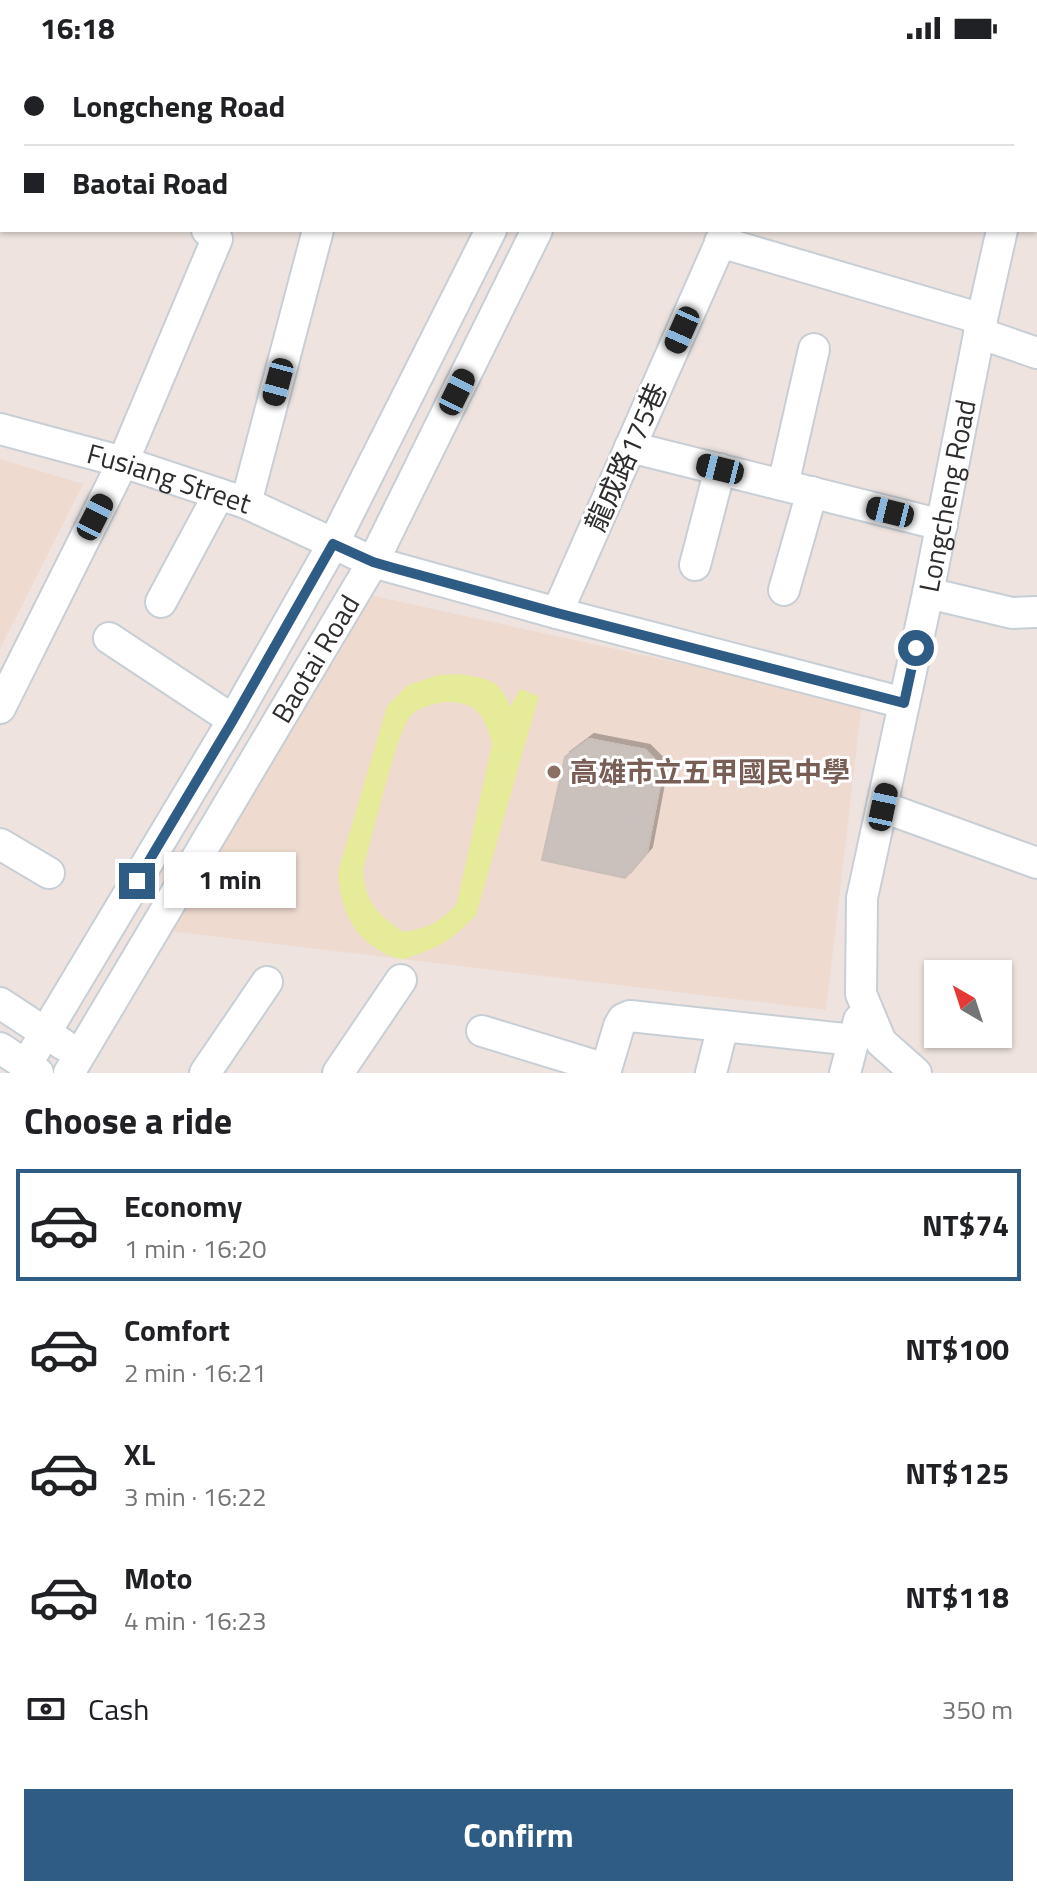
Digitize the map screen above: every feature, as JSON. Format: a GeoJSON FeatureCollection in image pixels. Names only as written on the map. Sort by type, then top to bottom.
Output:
{"type":"FeatureCollection","features":[{"type":"Feature","properties":{"kind":"street"},"geometry":{"type":"LineString","coordinates":[[0,708],[123,462],[217,239],[209,232]]}},
{"type":"Feature","properties":{"kind":"street"},"geometry":{"type":"LineString","coordinates":[[161,602],[232,498],[317,232]]}},
{"type":"Feature","properties":{"kind":"street","name":"Baotai Road"},"geometry":{"type":"LineString","coordinates":[[32,1069],[46,1033],[233,720],[333,544],[490,232]]}},
{"type":"Feature","properties":{"kind":"street","name":"Baotai Road"},"geometry":{"type":"LineString","coordinates":[[78,1067],[373,562],[536,232]]}},
{"type":"Feature","properties":{"kind":"street","name":"Longcheng Road"},"geometry":{"type":"LineString","coordinates":[[916,1073],[881,1042],[861,994],[862,898],[1002,232]]}},
{"type":"Feature","properties":{"kind":"street","name":"龍成路175巷"},"geometry":{"type":"LineString","coordinates":[[557,613],[723,236],[981,326],[1037,353]]}},
{"type":"Feature","properties":{"kind":"street"},"geometry":{"type":"LineString","coordinates":[[783,485],[814,349]]}},
{"type":"Feature","properties":{"kind":"street","name":"Fusiang Street"},"geometry":{"type":"LineString","coordinates":[[0,429],[123,462],[232,498],[373,562],[904,703]]}},
{"type":"Feature","properties":{"kind":"street"},"geometry":{"type":"LineString","coordinates":[[630,447],[942,525]]}},
{"type":"Feature","properties":{"kind":"street"},"geometry":{"type":"LineString","coordinates":[[695,565],[720,469]]}},
{"type":"Feature","properties":{"kind":"street"},"geometry":{"type":"LineString","coordinates":[[784,590],[812,492]]}},
{"type":"Feature","properties":{"kind":"street"},"geometry":{"type":"LineString","coordinates":[[928,593],[1012,613],[1037,612]]}},
{"type":"Feature","properties":{"kind":"street"},"geometry":{"type":"LineString","coordinates":[[109,638],[233,720]]}},
{"type":"Feature","properties":{"kind":"street"},"geometry":{"type":"LineString","coordinates":[[883,807],[1037,863]]}},
{"type":"Feature","properties":{"kind":"street"},"geometry":{"type":"LineString","coordinates":[[0,844],[49,873]]}},
{"type":"Feature","properties":{"kind":"street"},"geometry":{"type":"LineString","coordinates":[[338,1073],[401,980]]}},
{"type":"Feature","properties":{"kind":"street"},"geometry":{"type":"LineString","coordinates":[[205,1073],[267,982]]}},
{"type":"Feature","properties":{"kind":"street"},"geometry":{"type":"LineString","coordinates":[[0,1003],[46,1033],[78,1067]]}},
{"type":"Feature","properties":{"kind":"street"},"geometry":{"type":"LineString","coordinates":[[845,1073],[864,1003]]}},
{"type":"Feature","properties":{"kind":"street"},"geometry":{"type":"LineString","coordinates":[[482,1031],[605,1071],[619,1026],[623,1019],[630,1016],[854,1040]]}},
{"type":"Feature","properties":{"kind":"street"},"geometry":{"type":"LineString","coordinates":[[711,1073],[723,1026]]}},
{"type":"Feature","properties":{"kind":"street"},"geometry":{"type":"LineString","coordinates":[[0,1048],[32,1069]]}},
{"type":"Feature","properties":{"kind":"shaded area"},"geometry":{"type":"Polygon","coordinates":[[[0,459],[83,484],[0,649],[0,459]]]}},
{"type":"Feature","properties":{"kind":"shaded area","name":"高雄市立五甲國民中學"},"geometry":{"type":"Polygon","coordinates":[[[360,593],[862,703],[826,1010],[160,930],[360,593]]]}},
{"type":"Feature","properties":{"kind":"green space"},"geometry":{"type":"Polygon","coordinates":[[[460,674],[492,682],[502,691],[510,707],[520,689],[539,696],[476,915],[442,944],[399,959],[377,949],[358,932],[343,904],[338,872],[387,706],[408,685],[439,675],[460,674]],[[456,702],[423,707],[411,715],[405,724],[363,870],[374,907],[404,932],[434,923],[457,903],[492,744],[478,712],[456,702]]]}},
{"type":"Feature","properties":{"kind":"building"},"geometry":{"type":"Polygon","coordinates":[[[589,739],[645,750],[663,768],[647,852],[625,878],[542,860],[565,757],[589,739]]]}},
{"type":"Feature","properties":{"kind":"place","name":"高雄市立五甲國民中學"},"geometry":{"type":"Point","coordinates":[554,772]}},
{"type":"Feature","properties":{"kind":"route"},"geometry":{"type":"LineString","coordinates":[[137,881],[333,544],[390,567],[904,703],[916,648]]}}]}
